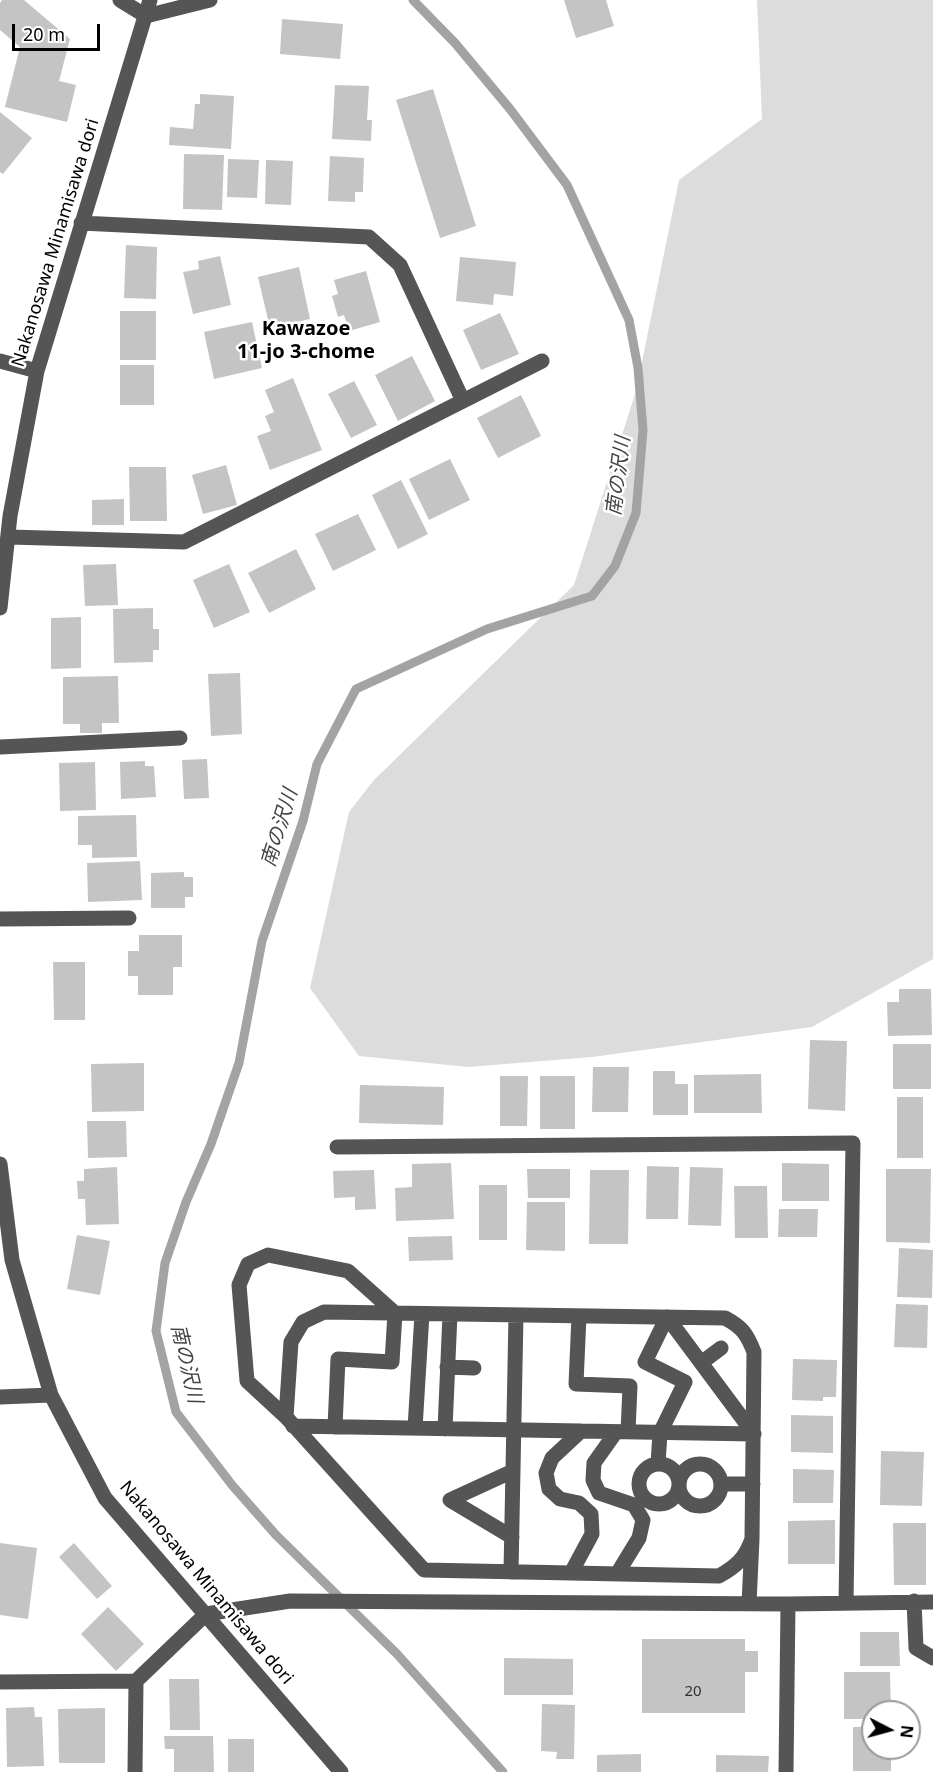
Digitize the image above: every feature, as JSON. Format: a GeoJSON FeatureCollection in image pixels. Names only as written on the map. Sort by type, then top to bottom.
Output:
{"type":"FeatureCollection","features":[{"type":"Feature","properties":{"kind":"street"},"geometry":{"type":"LineString","coordinates":[[120,0],[146,16],[210,0]]}},
{"type":"Feature","properties":{"kind":"street","name":"Nakanosawa Minamisawa dori"},"geometry":{"type":"LineString","coordinates":[[0,608],[9,537],[5,516],[37,371],[150,0]]}},
{"type":"Feature","properties":{"kind":"street"},"geometry":{"type":"LineString","coordinates":[[81,223],[369,237],[400,265],[463,400]]}},
{"type":"Feature","properties":{"kind":"street"},"geometry":{"type":"LineString","coordinates":[[9,537],[183,542],[542,361]]}},
{"type":"Feature","properties":{"kind":"street"},"geometry":{"type":"LineString","coordinates":[[0,362],[37,371]]}},
{"type":"Feature","properties":{"kind":"street"},"geometry":{"type":"LineString","coordinates":[[0,747],[180,738]]}},
{"type":"Feature","properties":{"kind":"street"},"geometry":{"type":"LineString","coordinates":[[0,919],[129,918]]}},
{"type":"Feature","properties":{"kind":"street"},"geometry":{"type":"LineString","coordinates":[[337,1147],[853,1143],[846,1603]]}},
{"type":"Feature","properties":{"kind":"street","name":"Nakanosawa Minamisawa dori"},"geometry":{"type":"LineString","coordinates":[[0,1164],[12,1260],[51,1395],[105,1498],[340,1772]]}},
{"type":"Feature","properties":{"kind":"street"},"geometry":{"type":"LineString","coordinates":[[335,1427],[338,1359],[392,1362],[394,1313],[348,1271],[268,1255],[249,1264],[239,1285],[247,1381],[289,1421],[424,1570],[719,1576],[746,1556],[752,1539]]}},
{"type":"Feature","properties":{"kind":"street"},"geometry":{"type":"LineString","coordinates":[[289,1421],[291,1342],[303,1322],[324,1312],[725,1318],[738,1324],[748,1337],[754,1352],[749,1604]]}},
{"type":"Feature","properties":{"kind":"street"},"geometry":{"type":"LineString","coordinates":[[416,1428],[422,1314]]}},
{"type":"Feature","properties":{"kind":"street"},"geometry":{"type":"LineString","coordinates":[[445,1429],[450,1314]]}},
{"type":"Feature","properties":{"kind":"street"},"geometry":{"type":"LineString","coordinates":[[511,1572],[516,1315]]}},
{"type":"Feature","properties":{"kind":"street"},"geometry":{"type":"LineString","coordinates":[[579,1316],[576,1384],[630,1386],[622,1432],[594,1463],[593,1480],[599,1493],[634,1505],[643,1520],[639,1538],[617,1574]]}},
{"type":"Feature","properties":{"kind":"street"},"geometry":{"type":"LineString","coordinates":[[668,1317],[754,1434]]}},
{"type":"Feature","properties":{"kind":"street"},"geometry":{"type":"LineString","coordinates":[[658,1464],[660,1433],[685,1382],[645,1362],[668,1317]]}},
{"type":"Feature","properties":{"kind":"street"},"geometry":{"type":"LineString","coordinates":[[701,1363],[721,1348]]}},
{"type":"Feature","properties":{"kind":"street"},"geometry":{"type":"LineString","coordinates":[[447,1367],[474,1368]]}},
{"type":"Feature","properties":{"kind":"street"},"geometry":{"type":"LineString","coordinates":[[0,1397],[51,1395]]}},
{"type":"Feature","properties":{"kind":"street"},"geometry":{"type":"LineString","coordinates":[[289,1421],[335,1427],[754,1434]]}},
{"type":"Feature","properties":{"kind":"street"},"geometry":{"type":"LineString","coordinates":[[571,1573],[592,1534],[591,1514],[579,1503],[560,1499],[549,1489],[546,1473],[552,1458],[581,1431]]}},
{"type":"Feature","properties":{"kind":"street"},"geometry":{"type":"LineString","coordinates":[[679,1484],[674,1471],[669,1466],[658,1464],[649,1466],[640,1476],[639,1489],[642,1495],[652,1503],[665,1503],[675,1496],[679,1484],[684,1471],[690,1466],[704,1464],[716,1471],[721,1484],[720,1491],[712,1501],[699,1505],[687,1501],[679,1484]]}},
{"type":"Feature","properties":{"kind":"street"},"geometry":{"type":"LineString","coordinates":[[512,1537],[450,1500],[513,1471]]}},
{"type":"Feature","properties":{"kind":"street"},"geometry":{"type":"LineString","coordinates":[[721,1484],[753,1484]]}},
{"type":"Feature","properties":{"kind":"street"},"geometry":{"type":"LineString","coordinates":[[0,1682],[136,1681],[206,1614],[290,1601],[749,1604],[933,1602]]}},
{"type":"Feature","properties":{"kind":"street"},"geometry":{"type":"LineString","coordinates":[[914,1601],[916,1648],[933,1658]]}},
{"type":"Feature","properties":{"kind":"street"},"geometry":{"type":"LineString","coordinates":[[786,1772],[788,1604]]}},
{"type":"Feature","properties":{"kind":"street"},"geometry":{"type":"LineString","coordinates":[[135,1772],[136,1681]]}},
{"type":"Feature","properties":{"kind":"shaded area"},"geometry":{"type":"Polygon","coordinates":[[[757,0],[933,0],[933,959],[812,1027],[592,1057],[468,1067],[359,1056],[310,988],[349,812],[374,780],[574,585],[636,391],[679,180],[762,119],[757,0]]]}},
{"type":"Feature","properties":{"kind":"building"},"geometry":{"type":"Polygon","coordinates":[[[2,0],[24,0],[70,39],[59,81],[76,85],[67,122],[5,107],[20,47],[0,30],[2,0]]]}},
{"type":"Feature","properties":{"kind":"building"},"geometry":{"type":"Polygon","coordinates":[[[564,0],[606,0],[614,26],[576,38],[564,0]]]}},
{"type":"Feature","properties":{"kind":"building"},"geometry":{"type":"Polygon","coordinates":[[[282,19],[343,24],[340,59],[280,54],[282,19]]]}},
{"type":"Feature","properties":{"kind":"building"},"geometry":{"type":"Polygon","coordinates":[[[335,85],[369,86],[367,120],[372,120],[371,141],[332,139],[335,85]]]}},
{"type":"Feature","properties":{"kind":"building"},"geometry":{"type":"Polygon","coordinates":[[[433,89],[476,226],[440,238],[396,100],[433,89]]]}},
{"type":"Feature","properties":{"kind":"building"},"geometry":{"type":"Polygon","coordinates":[[[200,94],[234,96],[231,149],[169,145],[170,127],[193,129],[195,104],[200,104],[200,94]]]}},
{"type":"Feature","properties":{"kind":"building"},"geometry":{"type":"Polygon","coordinates":[[[0,112],[32,138],[3,174],[0,172],[0,112]]]}},
{"type":"Feature","properties":{"kind":"building"},"geometry":{"type":"Polygon","coordinates":[[[184,154],[224,155],[222,210],[183,209],[184,154]]]}},
{"type":"Feature","properties":{"kind":"building"},"geometry":{"type":"Polygon","coordinates":[[[330,156],[364,158],[363,192],[355,192],[355,202],[328,201],[330,156]]]}},
{"type":"Feature","properties":{"kind":"building"},"geometry":{"type":"Polygon","coordinates":[[[228,159],[259,160],[257,198],[227,197],[228,159]]]}},
{"type":"Feature","properties":{"kind":"building"},"geometry":{"type":"Polygon","coordinates":[[[266,160],[293,161],[291,205],[265,204],[266,160]]]}},
{"type":"Feature","properties":{"kind":"building"},"geometry":{"type":"Polygon","coordinates":[[[126,245],[157,247],[156,299],[124,298],[126,245]]]}},
{"type":"Feature","properties":{"kind":"building"},"geometry":{"type":"Polygon","coordinates":[[[220,256],[231,305],[193,314],[183,272],[199,269],[198,261],[220,256]]]}},
{"type":"Feature","properties":{"kind":"building"},"geometry":{"type":"Polygon","coordinates":[[[460,257],[516,262],[513,296],[494,294],[493,305],[456,301],[460,257]]]}},
{"type":"Feature","properties":{"kind":"building"},"geometry":{"type":"Polygon","coordinates":[[[299,267],[310,319],[270,328],[258,277],[299,267]]]}},
{"type":"Feature","properties":{"kind":"building"},"geometry":{"type":"Polygon","coordinates":[[[366,271],[380,322],[349,331],[344,315],[338,317],[332,296],[338,294],[334,280],[366,271]]]}},
{"type":"Feature","properties":{"kind":"building"},"geometry":{"type":"Polygon","coordinates":[[[120,311],[156,311],[156,360],[120,360],[120,311]]]}},
{"type":"Feature","properties":{"kind":"building"},"geometry":{"type":"Polygon","coordinates":[[[500,313],[519,354],[481,370],[463,330],[500,313]]]}},
{"type":"Feature","properties":{"kind":"building"},"geometry":{"type":"Polygon","coordinates":[[[252,322],[262,368],[214,379],[204,332],[252,322]]]}},
{"type":"Feature","properties":{"kind":"building"},"geometry":{"type":"Polygon","coordinates":[[[412,356],[435,401],[398,421],[375,375],[412,356]]]}},
{"type":"Feature","properties":{"kind":"building"},"geometry":{"type":"Polygon","coordinates":[[[120,365],[154,365],[154,405],[120,405],[120,365]]]}},
{"type":"Feature","properties":{"kind":"building"},"geometry":{"type":"Polygon","coordinates":[[[293,378],[322,450],[270,470],[257,436],[271,431],[265,416],[274,412],[265,390],[293,378]]]}},
{"type":"Feature","properties":{"kind":"building"},"geometry":{"type":"Polygon","coordinates":[[[354,381],[377,425],[351,438],[328,394],[354,381]]]}},
{"type":"Feature","properties":{"kind":"building"},"geometry":{"type":"Polygon","coordinates":[[[521,395],[541,436],[498,458],[477,418],[521,395]]]}},
{"type":"Feature","properties":{"kind":"building"},"geometry":{"type":"Polygon","coordinates":[[[450,459],[470,500],[429,520],[409,479],[450,459]]]}},
{"type":"Feature","properties":{"kind":"building"},"geometry":{"type":"Polygon","coordinates":[[[226,465],[237,505],[203,514],[192,475],[226,465]]]}},
{"type":"Feature","properties":{"kind":"building"},"geometry":{"type":"Polygon","coordinates":[[[129,467],[166,467],[167,521],[130,521],[129,467]]]}},
{"type":"Feature","properties":{"kind":"building"},"geometry":{"type":"Polygon","coordinates":[[[401,480],[428,534],[398,549],[372,495],[401,480]]]}},
{"type":"Feature","properties":{"kind":"building"},"geometry":{"type":"Polygon","coordinates":[[[124,499],[124,525],[92,525],[92,500],[124,499]]]}},
{"type":"Feature","properties":{"kind":"building"},"geometry":{"type":"Polygon","coordinates":[[[358,514],[376,550],[333,571],[315,534],[358,514]]]}},
{"type":"Feature","properties":{"kind":"building"},"geometry":{"type":"Polygon","coordinates":[[[296,549],[316,589],[269,613],[248,573],[296,549]]]}},
{"type":"Feature","properties":{"kind":"building"},"geometry":{"type":"Polygon","coordinates":[[[116,564],[118,605],[85,606],[83,565],[116,564]]]}},
{"type":"Feature","properties":{"kind":"building"},"geometry":{"type":"Polygon","coordinates":[[[229,564],[250,612],[214,628],[193,580],[229,564]]]}},
{"type":"Feature","properties":{"kind":"building"},"geometry":{"type":"Polygon","coordinates":[[[153,608],[153,629],[159,629],[159,650],[153,650],[153,662],[114,663],[113,609],[153,608]]]}},
{"type":"Feature","properties":{"kind":"building"},"geometry":{"type":"Polygon","coordinates":[[[81,617],[81,668],[51,669],[51,618],[81,617]]]}},
{"type":"Feature","properties":{"kind":"building"},"geometry":{"type":"Polygon","coordinates":[[[240,673],[242,734],[211,736],[208,674],[240,673]]]}},
{"type":"Feature","properties":{"kind":"building"},"geometry":{"type":"Polygon","coordinates":[[[118,676],[119,723],[102,723],[102,733],[80,733],[80,724],[63,724],[63,677],[118,676]]]}},
{"type":"Feature","properties":{"kind":"building"},"geometry":{"type":"Polygon","coordinates":[[[207,759],[209,798],[184,799],[182,760],[207,759]]]}},
{"type":"Feature","properties":{"kind":"building"},"geometry":{"type":"Polygon","coordinates":[[[145,761],[145,766],[154,766],[156,797],[121,799],[120,762],[145,761]]]}},
{"type":"Feature","properties":{"kind":"building"},"geometry":{"type":"Polygon","coordinates":[[[95,762],[96,810],[60,811],[59,763],[95,762]]]}},
{"type":"Feature","properties":{"kind":"building"},"geometry":{"type":"Polygon","coordinates":[[[136,815],[137,857],[92,858],[92,845],[78,845],[78,816],[136,815]]]}},
{"type":"Feature","properties":{"kind":"building"},"geometry":{"type":"Polygon","coordinates":[[[140,861],[142,900],[88,902],[87,863],[140,861]]]}},
{"type":"Feature","properties":{"kind":"building"},"geometry":{"type":"Polygon","coordinates":[[[184,872],[184,877],[193,877],[193,897],[185,897],[185,908],[151,908],[151,873],[184,872]]]}},
{"type":"Feature","properties":{"kind":"building"},"geometry":{"type":"Polygon","coordinates":[[[139,935],[182,935],[182,967],[173,967],[173,995],[138,995],[138,976],[128,976],[128,951],[139,951],[139,935]]]}},
{"type":"Feature","properties":{"kind":"building"},"geometry":{"type":"Polygon","coordinates":[[[53,962],[85,962],[85,1020],[54,1020],[53,962]]]}},
{"type":"Feature","properties":{"kind":"building"},"geometry":{"type":"Polygon","coordinates":[[[899,989],[931,989],[932,1035],[888,1036],[887,1002],[899,1002],[899,989]]]}},
{"type":"Feature","properties":{"kind":"building"},"geometry":{"type":"Polygon","coordinates":[[[810,1040],[847,1041],[845,1111],[808,1109],[810,1040]]]}},
{"type":"Feature","properties":{"kind":"building"},"geometry":{"type":"Polygon","coordinates":[[[893,1044],[931,1044],[931,1089],[893,1089],[893,1044]]]}},
{"type":"Feature","properties":{"kind":"building"},"geometry":{"type":"Polygon","coordinates":[[[144,1063],[144,1111],[92,1112],[91,1064],[144,1063]]]}},
{"type":"Feature","properties":{"kind":"building"},"geometry":{"type":"Polygon","coordinates":[[[593,1067],[629,1067],[628,1112],[592,1112],[593,1067]]]}},
{"type":"Feature","properties":{"kind":"building"},"geometry":{"type":"Polygon","coordinates":[[[653,1071],[675,1071],[675,1084],[688,1084],[688,1115],[653,1115],[653,1071]]]}},
{"type":"Feature","properties":{"kind":"building"},"geometry":{"type":"Polygon","coordinates":[[[761,1074],[762,1113],[694,1113],[694,1075],[761,1074]]]}},
{"type":"Feature","properties":{"kind":"building"},"geometry":{"type":"Polygon","coordinates":[[[500,1076],[528,1076],[527,1126],[500,1126],[500,1076]]]}},
{"type":"Feature","properties":{"kind":"building"},"geometry":{"type":"Polygon","coordinates":[[[540,1076],[575,1076],[575,1129],[540,1129],[540,1076]]]}},
{"type":"Feature","properties":{"kind":"building"},"geometry":{"type":"Polygon","coordinates":[[[360,1085],[444,1087],[443,1125],[359,1123],[360,1085]]]}},
{"type":"Feature","properties":{"kind":"building"},"geometry":{"type":"Polygon","coordinates":[[[897,1097],[923,1097],[923,1158],[897,1158],[897,1097]]]}},
{"type":"Feature","properties":{"kind":"building"},"geometry":{"type":"Polygon","coordinates":[[[87,1121],[126,1121],[127,1157],[88,1158],[87,1121]]]}},
{"type":"Feature","properties":{"kind":"building"},"geometry":{"type":"Polygon","coordinates":[[[451,1163],[454,1219],[396,1221],[395,1188],[412,1187],[412,1164],[451,1163]]]}},
{"type":"Feature","properties":{"kind":"building"},"geometry":{"type":"Polygon","coordinates":[[[782,1163],[829,1164],[829,1201],[782,1201],[782,1163]]]}},
{"type":"Feature","properties":{"kind":"building"},"geometry":{"type":"Polygon","coordinates":[[[647,1166],[679,1167],[678,1219],[646,1219],[647,1166]]]}},
{"type":"Feature","properties":{"kind":"building"},"geometry":{"type":"Polygon","coordinates":[[[117,1167],[119,1224],[86,1225],[85,1199],[78,1199],[77,1181],[84,1181],[84,1169],[117,1167]]]}},
{"type":"Feature","properties":{"kind":"building"},"geometry":{"type":"Polygon","coordinates":[[[690,1167],[723,1168],[721,1226],[688,1225],[690,1167]]]}},
{"type":"Feature","properties":{"kind":"building"},"geometry":{"type":"Polygon","coordinates":[[[527,1169],[570,1169],[570,1198],[528,1198],[527,1169]]]}},
{"type":"Feature","properties":{"kind":"building"},"geometry":{"type":"Polygon","coordinates":[[[886,1169],[931,1169],[930,1243],[886,1242],[886,1169]]]}},
{"type":"Feature","properties":{"kind":"building"},"geometry":{"type":"Polygon","coordinates":[[[374,1170],[376,1209],[355,1210],[355,1197],[334,1198],[333,1171],[374,1170]]]}},
{"type":"Feature","properties":{"kind":"building"},"geometry":{"type":"Polygon","coordinates":[[[590,1170],[629,1170],[628,1244],[589,1244],[590,1170]]]}},
{"type":"Feature","properties":{"kind":"building"},"geometry":{"type":"Polygon","coordinates":[[[479,1185],[507,1185],[507,1240],[479,1240],[479,1185]]]}},
{"type":"Feature","properties":{"kind":"building"},"geometry":{"type":"Polygon","coordinates":[[[734,1186],[767,1186],[768,1238],[735,1238],[734,1186]]]}},
{"type":"Feature","properties":{"kind":"building"},"geometry":{"type":"Polygon","coordinates":[[[527,1202],[565,1202],[565,1251],[526,1250],[527,1202]]]}},
{"type":"Feature","properties":{"kind":"building"},"geometry":{"type":"Polygon","coordinates":[[[779,1209],[818,1209],[817,1237],[778,1237],[779,1209]]]}},
{"type":"Feature","properties":{"kind":"building"},"geometry":{"type":"Polygon","coordinates":[[[77,1235],[110,1241],[100,1295],[67,1289],[77,1235]]]}},
{"type":"Feature","properties":{"kind":"building"},"geometry":{"type":"Polygon","coordinates":[[[452,1236],[453,1260],[409,1261],[408,1237],[452,1236]]]}},
{"type":"Feature","properties":{"kind":"building"},"geometry":{"type":"Polygon","coordinates":[[[899,1248],[933,1250],[932,1298],[897,1297],[899,1248]]]}},
{"type":"Feature","properties":{"kind":"building"},"geometry":{"type":"Polygon","coordinates":[[[896,1304],[928,1305],[927,1348],[894,1347],[896,1304]]]}},
{"type":"Feature","properties":{"kind":"building"},"geometry":{"type":"Polygon","coordinates":[[[793,1359],[837,1360],[836,1397],[823,1397],[823,1401],[792,1400],[793,1359]]]}},
{"type":"Feature","properties":{"kind":"building"},"geometry":{"type":"Polygon","coordinates":[[[791,1415],[833,1416],[833,1453],[791,1452],[791,1415]]]}},
{"type":"Feature","properties":{"kind":"building"},"geometry":{"type":"Polygon","coordinates":[[[881,1451],[924,1452],[922,1506],[880,1505],[881,1451]]]}},
{"type":"Feature","properties":{"kind":"building"},"geometry":{"type":"Polygon","coordinates":[[[793,1469],[834,1470],[833,1503],[793,1503],[793,1469]]]}},
{"type":"Feature","properties":{"kind":"building"},"geometry":{"type":"Polygon","coordinates":[[[835,1520],[835,1564],[788,1564],[788,1521],[835,1520]]]}},
{"type":"Feature","properties":{"kind":"building"},"geometry":{"type":"Polygon","coordinates":[[[893,1523],[926,1523],[926,1585],[894,1585],[893,1523]]]}},
{"type":"Feature","properties":{"kind":"building"},"geometry":{"type":"Polygon","coordinates":[[[0,1543],[37,1548],[28,1619],[0,1615],[0,1543]]]}},
{"type":"Feature","properties":{"kind":"building"},"geometry":{"type":"Polygon","coordinates":[[[74,1543],[112,1586],[97,1599],[59,1557],[74,1543]]]}},
{"type":"Feature","properties":{"kind":"building"},"geometry":{"type":"Polygon","coordinates":[[[108,1607],[144,1644],[116,1671],[81,1634],[108,1607]]]}},
{"type":"Feature","properties":{"kind":"building"},"geometry":{"type":"Polygon","coordinates":[[[860,1632],[899,1632],[900,1666],[860,1666],[860,1632]]]}},
{"type":"Feature","properties":{"kind":"building"},"geometry":{"type":"Polygon","coordinates":[[[642,1639],[745,1639],[745,1651],[758,1651],[758,1672],[745,1672],[745,1713],[642,1713],[642,1639]]]}},
{"type":"Feature","properties":{"kind":"building"},"geometry":{"type":"Polygon","coordinates":[[[504,1658],[573,1659],[573,1695],[504,1695],[504,1658]]]}},
{"type":"Feature","properties":{"kind":"building"},"geometry":{"type":"Polygon","coordinates":[[[844,1672],[890,1672],[891,1700],[861,1700],[861,1719],[844,1719],[844,1672]]]}},
{"type":"Feature","properties":{"kind":"building"},"geometry":{"type":"Polygon","coordinates":[[[169,1679],[199,1679],[200,1730],[170,1730],[169,1679]]]}},
{"type":"Feature","properties":{"kind":"building"},"geometry":{"type":"Polygon","coordinates":[[[542,1704],[575,1705],[574,1759],[556,1759],[557,1752],[541,1751],[542,1704]]]}},
{"type":"Feature","properties":{"kind":"building"},"geometry":{"type":"Polygon","coordinates":[[[34,1707],[35,1717],[42,1717],[44,1766],[7,1767],[6,1708],[34,1707]]]}},
{"type":"Feature","properties":{"kind":"building"},"geometry":{"type":"Polygon","coordinates":[[[105,1708],[105,1763],[59,1763],[58,1709],[105,1708]]]}},
{"type":"Feature","properties":{"kind":"building"},"geometry":{"type":"Polygon","coordinates":[[[853,1727],[861,1727],[861,1760],[891,1760],[891,1771],[853,1771],[853,1727]]]}},
{"type":"Feature","properties":{"kind":"building"},"geometry":{"type":"Polygon","coordinates":[[[164,1736],[213,1736],[214,1772],[174,1772],[174,1749],[165,1749],[164,1736]]]}},
{"type":"Feature","properties":{"kind":"building"},"geometry":{"type":"Polygon","coordinates":[[[228,1739],[254,1739],[254,1772],[228,1772],[228,1739]]]}},
{"type":"Feature","properties":{"kind":"building"},"geometry":{"type":"Polygon","coordinates":[[[641,1754],[641,1772],[597,1772],[597,1755],[641,1754]]]}},
{"type":"Feature","properties":{"kind":"building"},"geometry":{"type":"Polygon","coordinates":[[[716,1755],[769,1756],[768,1772],[716,1772],[716,1755]]]}},
{"type":"Feature","properties":{"kind":"waterway","name":"南の沢川"},"geometry":{"type":"LineString","coordinates":[[413,0],[455,43],[510,109],[567,185],[629,320],[638,368],[643,430],[636,513],[615,566],[592,596],[487,629],[356,689],[317,764],[303,821],[262,941],[239,1063],[211,1144],[186,1202],[165,1263],[156,1331],[176,1412],[232,1485],[276,1535],[397,1654],[503,1772]]}},
{"type":"Feature","properties":{"kind":"district","name":"Kawazoe 11-jo 3-chome"},"geometry":{"type":"Point","coordinates":[306,340]}}]}
